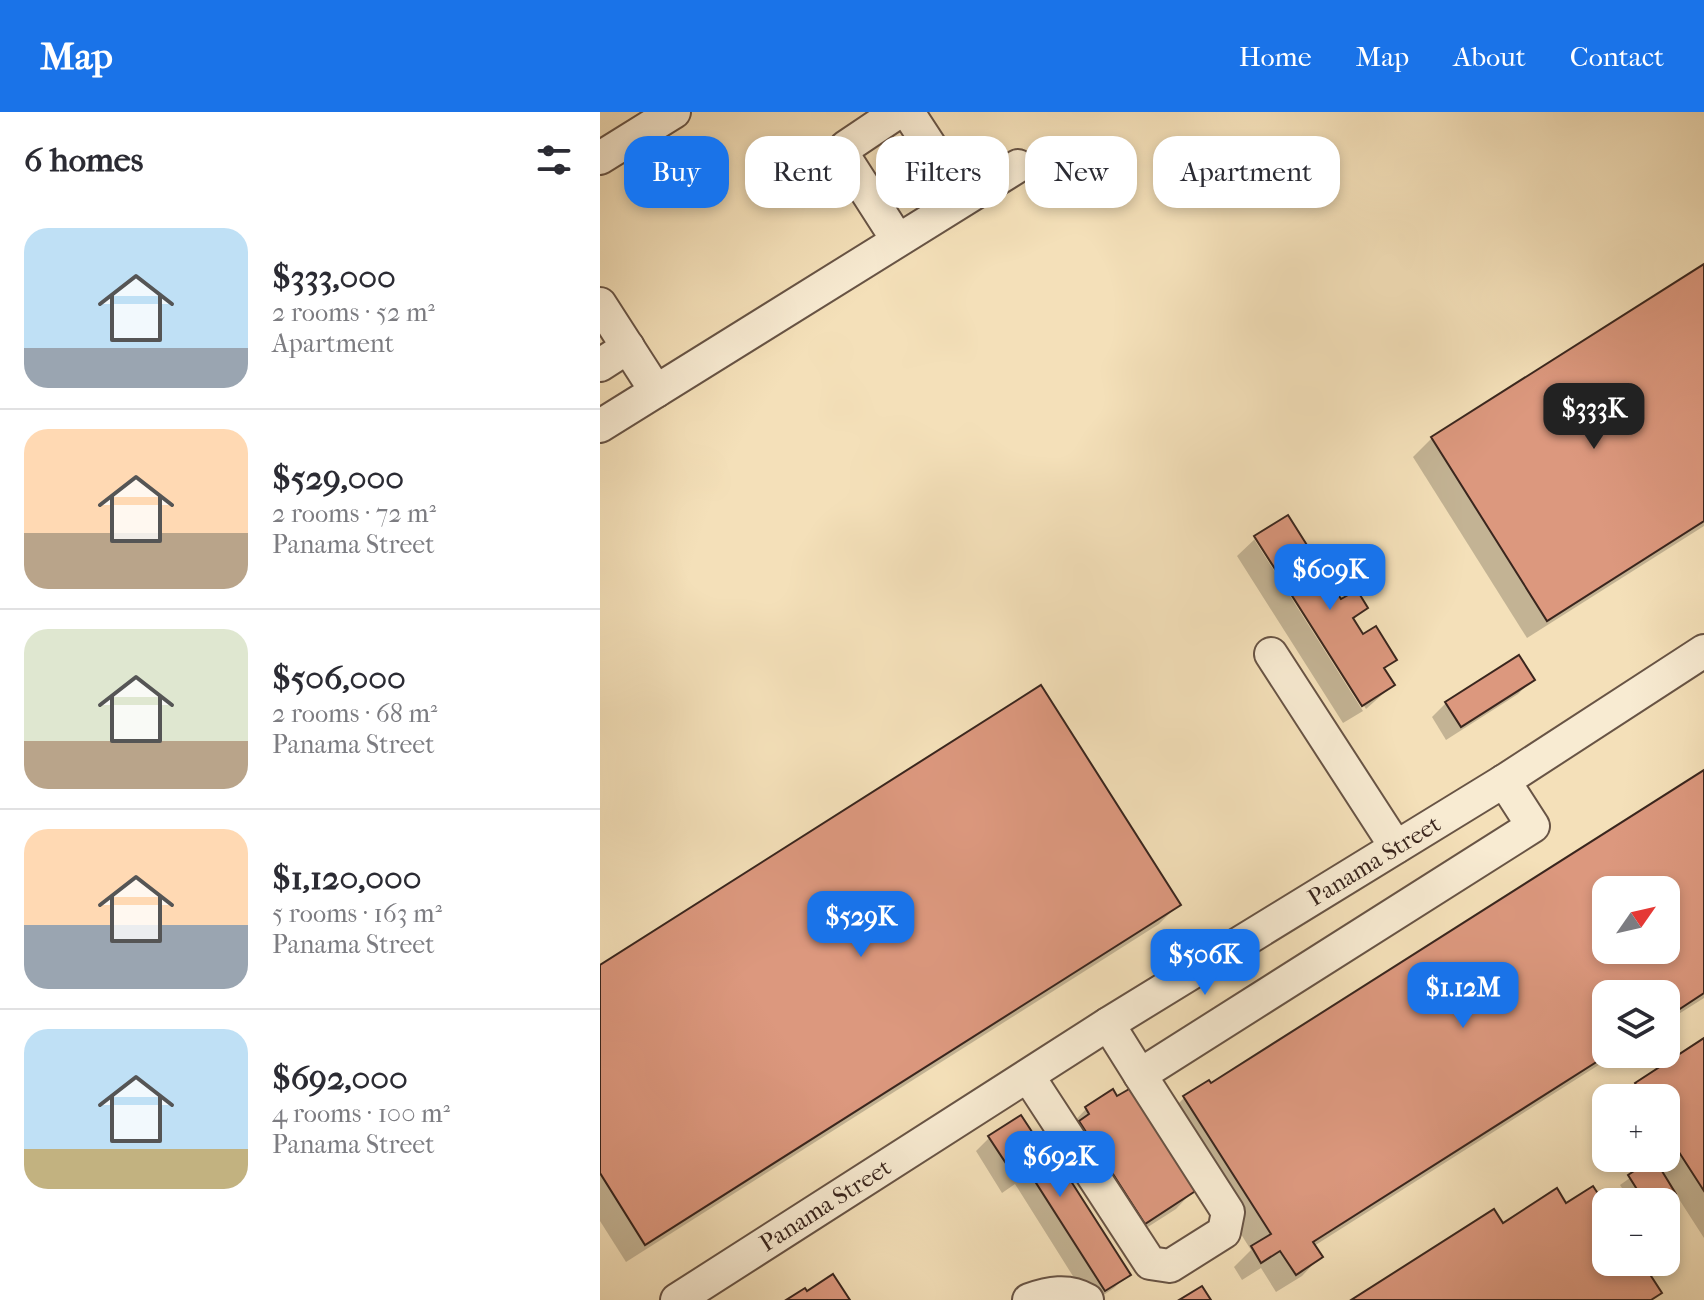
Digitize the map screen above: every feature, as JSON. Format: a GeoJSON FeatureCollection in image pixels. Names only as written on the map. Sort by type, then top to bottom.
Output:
{"type":"FeatureCollection","features":[{"type":"Feature","properties":{"kind":"street"},"geometry":{"type":"LineString","coordinates":[[600,158],[674,112]]}},
{"type":"Feature","properties":{"kind":"street"},"geometry":{"type":"LineString","coordinates":[[897,239],[847,161],[846,147],[899,112],[911,117],[923,136]]}},
{"type":"Feature","properties":{"kind":"street"},"geometry":{"type":"LineString","coordinates":[[1009,171],[1018,166]]}},
{"type":"Feature","properties":{"kind":"street"},"geometry":{"type":"LineString","coordinates":[[600,426],[948,208]]}},
{"type":"Feature","properties":{"kind":"street"},"geometry":{"type":"LineString","coordinates":[[600,304],[656,391]]}},
{"type":"Feature","properties":{"kind":"street"},"geometry":{"type":"LineString","coordinates":[[600,365],[628,347]]}},
{"type":"Feature","properties":{"kind":"street","name":"Panama Street"},"geometry":{"type":"LineString","coordinates":[[677,1300],[1108,1024],[1504,781],[1704,651]]}},
{"type":"Feature","properties":{"kind":"street"},"geometry":{"type":"LineString","coordinates":[[1271,654],[1396,847]]}},
{"type":"Feature","properties":{"kind":"street"},"geometry":{"type":"LineString","coordinates":[[1140,1075],[1533,826],[1504,781]]}},
{"type":"Feature","properties":{"kind":"street"},"geometry":{"type":"LineString","coordinates":[[1028,1076],[1150,1263],[1170,1266],[1224,1232],[1228,1212],[1108,1024]]}},
{"type":"Feature","properties":{"kind":"street"},"geometry":{"type":"LineString","coordinates":[[1029,1300],[1046,1294],[1071,1292],[1087,1300]]}},
{"type":"Feature","properties":{"kind":"building"},"geometry":{"type":"Polygon","coordinates":[[[1704,264],[1704,521],[1547,621],[1431,437],[1704,264]]]}},
{"type":"Feature","properties":{"kind":"building"},"geometry":{"type":"Polygon","coordinates":[[[1288,515],[1341,599],[1357,590],[1368,608],[1353,618],[1363,634],[1376,626],[1397,660],[1384,668],[1395,685],[1362,706],[1254,536],[1288,515]]]}},
{"type":"Feature","properties":{"kind":"building"},"geometry":{"type":"Polygon","coordinates":[[[1519,655],[1535,680],[1461,727],[1445,702],[1519,655]]]}},
{"type":"Feature","properties":{"kind":"building"},"geometry":{"type":"Polygon","coordinates":[[[1041,685],[1181,905],[645,1245],[600,1173],[600,965],[1041,685]]]}},
{"type":"Feature","properties":{"kind":"building"},"geometry":{"type":"Polygon","coordinates":[[[1704,770],[1704,993],[1680,1009],[1680,980],[1592,980],[1592,1065],[1313,1242],[1323,1257],[1296,1275],[1280,1251],[1261,1263],[1251,1246],[1271,1234],[1183,1096],[1209,1080],[1211,1083],[1704,770]]]}},
{"type":"Feature","properties":{"kind":"building"},"geometry":{"type":"Polygon","coordinates":[[[1704,1038],[1704,1191],[1680,1154],[1680,1084],[1635,1083],[1658,1068],[1680,1068],[1680,1054],[1704,1038]]]}},
{"type":"Feature","properties":{"kind":"building"},"geometry":{"type":"Polygon","coordinates":[[[1131,1088],[1197,1190],[1145,1224],[1079,1121],[1089,1114],[1085,1107],[1113,1089],[1117,1096],[1131,1088]]]}},
{"type":"Feature","properties":{"kind":"building"},"geometry":{"type":"Polygon","coordinates":[[[1021,1115],[1055,1167],[1060,1164],[1131,1275],[1105,1291],[1029,1172],[1017,1180],[988,1136],[1021,1115]]]}},
{"type":"Feature","properties":{"kind":"building"},"geometry":{"type":"Polygon","coordinates":[[[1633,1172],[1663,1172],[1672,1188],[1636,1188],[1628,1175],[1633,1172]]]}},
{"type":"Feature","properties":{"kind":"building"},"geometry":{"type":"Polygon","coordinates":[[[1557,1188],[1566,1203],[1594,1188],[1592,1276],[1651,1276],[1662,1293],[1651,1300],[1351,1300],[1494,1209],[1503,1223],[1557,1188]]]}},
{"type":"Feature","properties":{"kind":"building"},"geometry":{"type":"Polygon","coordinates":[[[833,1274],[850,1300],[786,1300],[805,1288],[807,1291],[833,1274]]]}},
{"type":"Feature","properties":{"kind":"building"},"geometry":{"type":"Polygon","coordinates":[[[1202,1286],[1211,1300],[1179,1300],[1202,1286]]]}}]}
